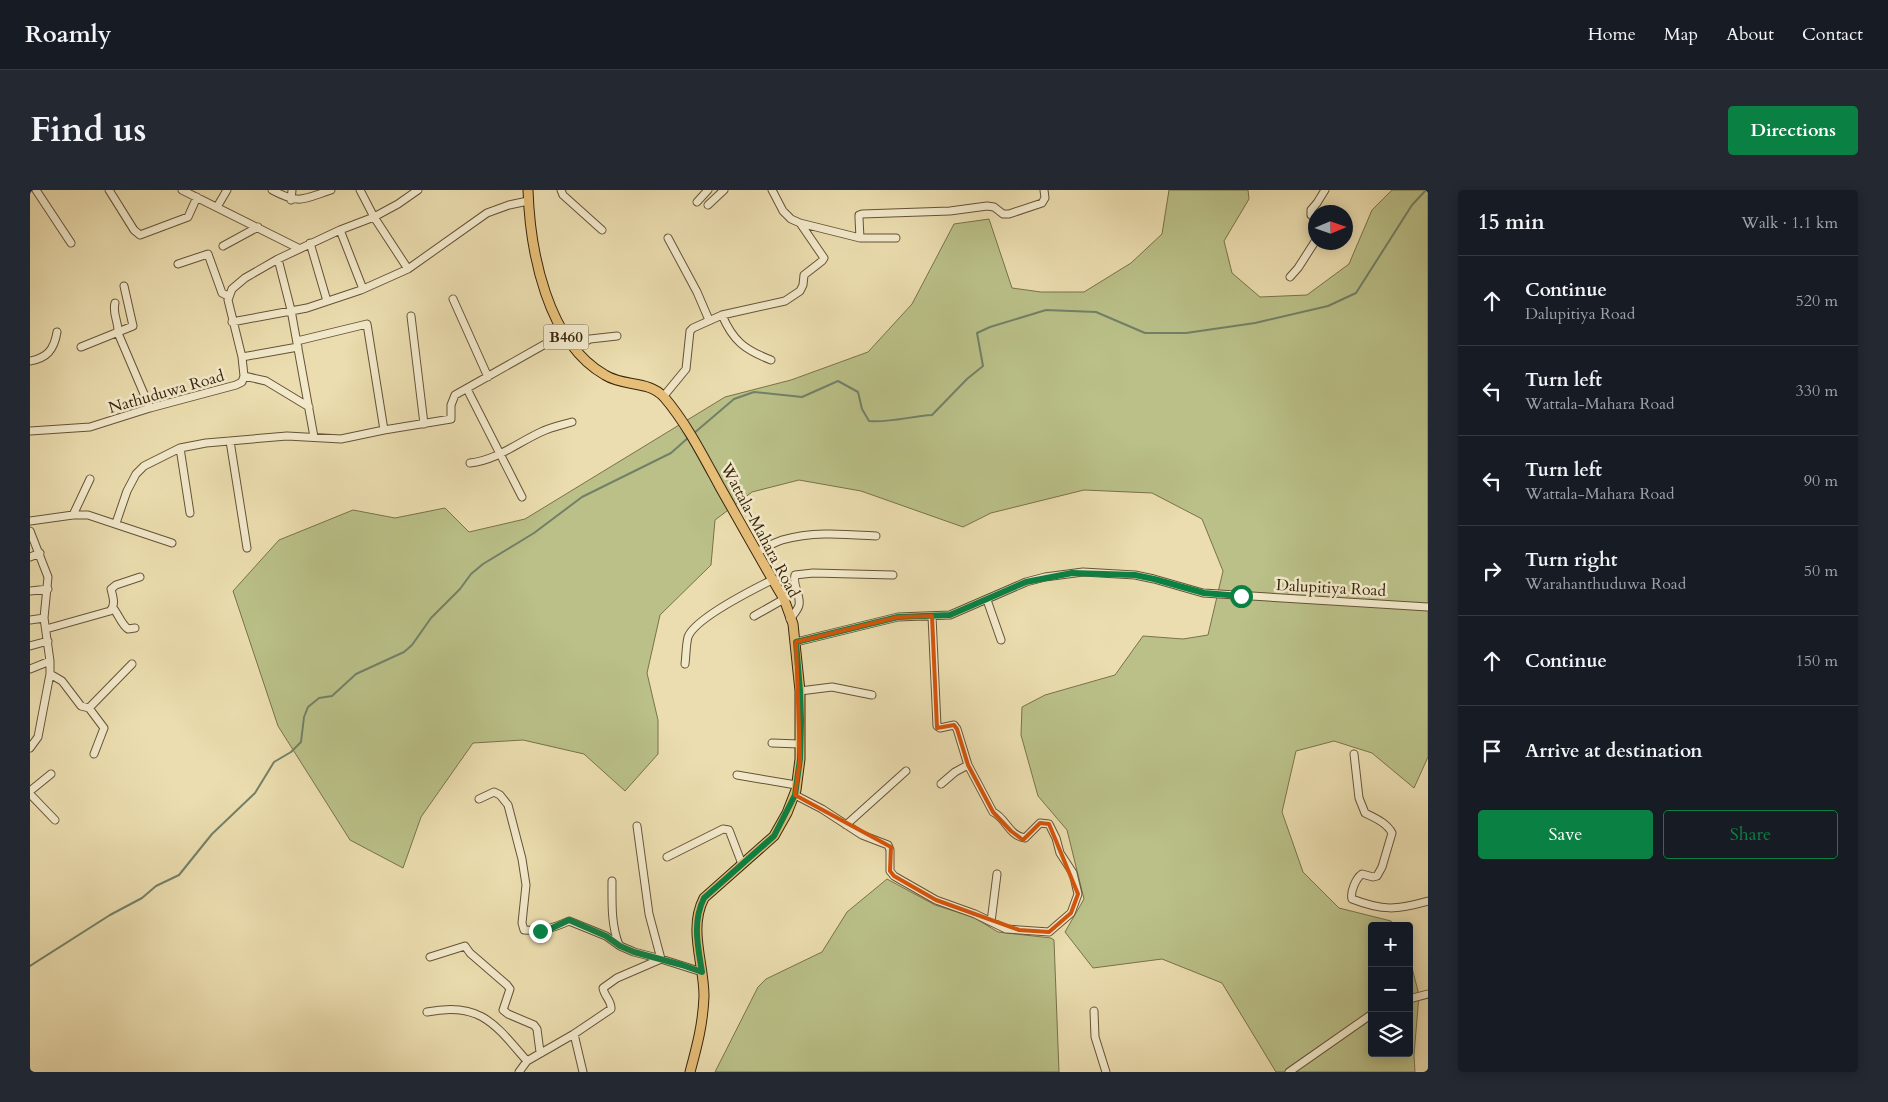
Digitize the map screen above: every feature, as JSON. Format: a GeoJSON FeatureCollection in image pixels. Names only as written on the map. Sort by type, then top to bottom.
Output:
{"type":"FeatureCollection","features":[{"type":"Feature","properties":{"kind":"main road","name":"Wattala-Mahara Road"},"geometry":{"type":"LineString","coordinates":[[528,190],[530,230],[548,302],[563,334],[574,348],[604,375],[621,382],[646,385],[653,388],[685,424],[784,599],[793,624],[800,691],[800,759],[795,795],[774,836],[704,898],[698,910],[696,924],[704,995],[702,1030],[690,1072]]}},
{"type":"Feature","properties":{"kind":"street"},"geometry":{"type":"LineString","coordinates":[[36,190],[71,243]]}},
{"type":"Feature","properties":{"kind":"street"},"geometry":{"type":"LineString","coordinates":[[109,190],[134,230],[140,235],[188,217],[197,197]]}},
{"type":"Feature","properties":{"kind":"street"},"geometry":{"type":"LineString","coordinates":[[182,190],[298,248]]}},
{"type":"Feature","properties":{"kind":"street"},"geometry":{"type":"LineString","coordinates":[[218,207],[227,190]]}},
{"type":"Feature","properties":{"kind":"street"},"geometry":{"type":"LineString","coordinates":[[272,190],[291,200],[298,200],[332,190]]}},
{"type":"Feature","properties":{"kind":"street"},"geometry":{"type":"LineString","coordinates":[[291,200],[292,190]]}},
{"type":"Feature","properties":{"kind":"street"},"geometry":{"type":"LineString","coordinates":[[360,190],[374,217],[408,269]]}},
{"type":"Feature","properties":{"kind":"street"},"geometry":{"type":"LineString","coordinates":[[178,264],[208,254],[222,293],[228,296],[232,289],[246,278],[278,259],[298,248],[374,217],[418,190]]}},
{"type":"Feature","properties":{"kind":"street"},"geometry":{"type":"LineString","coordinates":[[561,190],[563,195],[602,230]]}},
{"type":"Feature","properties":{"kind":"street"},"geometry":{"type":"LineString","coordinates":[[697,202],[708,190]]}},
{"type":"Feature","properties":{"kind":"street"},"geometry":{"type":"LineString","coordinates":[[708,205],[724,190]]}},
{"type":"Feature","properties":{"kind":"street"},"geometry":{"type":"LineString","coordinates":[[772,190],[783,211],[791,219],[800,223],[860,238],[896,238]]}},
{"type":"Feature","properties":{"kind":"street"},"geometry":{"type":"LineString","coordinates":[[860,238],[859,215],[862,214],[950,212],[987,206],[994,207],[1003,214],[1009,214],[1042,203],[1045,198],[1044,190]]}},
{"type":"Feature","properties":{"kind":"street"},"geometry":{"type":"LineString","coordinates":[[1315,205],[1325,190]]}},
{"type":"Feature","properties":{"kind":"street"},"geometry":{"type":"LineString","coordinates":[[232,322],[307,308],[364,288],[408,269],[487,213],[528,201]]}},
{"type":"Feature","properties":{"kind":"street"},"geometry":{"type":"LineString","coordinates":[[663,397],[686,369],[690,331],[693,328],[708,320],[785,301],[800,291],[804,275],[824,258],[800,223]]}},
{"type":"Feature","properties":{"kind":"street"},"geometry":{"type":"LineString","coordinates":[[223,246],[258,227]]}},
{"type":"Feature","properties":{"kind":"street"},"geometry":{"type":"LineString","coordinates":[[340,230],[364,288]]}},
{"type":"Feature","properties":{"kind":"street"},"geometry":{"type":"LineString","coordinates":[[668,238],[697,292],[708,320]]}},
{"type":"Feature","properties":{"kind":"street"},"geometry":{"type":"LineString","coordinates":[[310,243],[327,301]]}},
{"type":"Feature","properties":{"kind":"street"},"geometry":{"type":"LineString","coordinates":[[1290,276],[1298,268],[1310,250]]}},
{"type":"Feature","properties":{"kind":"street"},"geometry":{"type":"LineString","coordinates":[[278,259],[291,310],[314,437]]}},
{"type":"Feature","properties":{"kind":"street"},"geometry":{"type":"LineString","coordinates":[[81,347],[133,326],[124,286]]}},
{"type":"Feature","properties":{"kind":"street","name":"Nathuduwa Road"},"geometry":{"type":"LineString","coordinates":[[30,431],[90,427],[150,408],[224,390],[242,382],[244,376],[242,357],[232,322],[228,296]]}},
{"type":"Feature","properties":{"kind":"street"},"geometry":{"type":"LineString","coordinates":[[453,299],[488,377]]}},
{"type":"Feature","properties":{"kind":"street"},"geometry":{"type":"LineString","coordinates":[[115,304],[114,311],[118,333],[150,408]]}},
{"type":"Feature","properties":{"kind":"street"},"geometry":{"type":"LineString","coordinates":[[411,316],[424,424]]}},
{"type":"Feature","properties":{"kind":"street"},"geometry":{"type":"LineString","coordinates":[[722,316],[739,343],[752,353],[771,360]]}},
{"type":"Feature","properties":{"kind":"street"},"geometry":{"type":"LineString","coordinates":[[242,357],[367,324],[384,430]]}},
{"type":"Feature","properties":{"kind":"street"},"geometry":{"type":"LineString","coordinates":[[30,361],[42,358],[49,352],[56,341],[57,332]]}},
{"type":"Feature","properties":{"kind":"street"},"geometry":{"type":"LineString","coordinates":[[116,523],[127,491],[136,474],[144,466],[180,448],[230,440],[288,436],[341,439],[451,419],[451,405],[455,395],[563,334]]}},
{"type":"Feature","properties":{"kind":"street"},"geometry":{"type":"LineString","coordinates":[[574,348],[590,339],[617,336]]}},
{"type":"Feature","properties":{"kind":"street"},"geometry":{"type":"LineString","coordinates":[[244,376],[266,381],[309,407]]}},
{"type":"Feature","properties":{"kind":"street"},"geometry":{"type":"LineString","coordinates":[[467,389],[522,498]]}},
{"type":"Feature","properties":{"kind":"street"},"geometry":{"type":"LineString","coordinates":[[470,463],[483,462],[500,455],[543,431],[572,422]]}},
{"type":"Feature","properties":{"kind":"street"},"geometry":{"type":"LineString","coordinates":[[230,440],[247,548]]}},
{"type":"Feature","properties":{"kind":"street"},"geometry":{"type":"LineString","coordinates":[[180,448],[190,513]]}},
{"type":"Feature","properties":{"kind":"street"},"geometry":{"type":"LineString","coordinates":[[73,515],[90,479]]}},
{"type":"Feature","properties":{"kind":"street"},"geometry":{"type":"LineString","coordinates":[[30,522],[73,515],[88,515],[172,543]]}},
{"type":"Feature","properties":{"kind":"street"},"geometry":{"type":"LineString","coordinates":[[30,531],[48,577],[44,618],[50,661],[50,674],[38,737],[30,748]]}},
{"type":"Feature","properties":{"kind":"street"},"geometry":{"type":"LineString","coordinates":[[757,552],[781,541],[815,534],[876,536]]}},
{"type":"Feature","properties":{"kind":"street"},"geometry":{"type":"LineString","coordinates":[[30,557],[40,553]]}},
{"type":"Feature","properties":{"kind":"street","name":"Dalupitiya Road"},"geometry":{"type":"LineString","coordinates":[[796,642],[898,617],[950,615],[1026,582],[1045,577],[1083,572],[1135,575],[1204,593],[1428,607]]}},
{"type":"Feature","properties":{"kind":"street"},"geometry":{"type":"LineString","coordinates":[[790,619],[799,606],[794,579],[795,575],[813,573],[893,575]]}},
{"type":"Feature","properties":{"kind":"street"},"geometry":{"type":"LineString","coordinates":[[135,628],[128,629],[123,625],[113,608],[111,590],[116,585],[140,577]]}},
{"type":"Feature","properties":{"kind":"street"},"geometry":{"type":"LineString","coordinates":[[685,664],[688,636],[692,631],[716,611],[772,580]]}},
{"type":"Feature","properties":{"kind":"street"},"geometry":{"type":"LineString","coordinates":[[30,591],[48,589]]}},
{"type":"Feature","properties":{"kind":"street"},"geometry":{"type":"LineString","coordinates":[[754,616],[784,599]]}},
{"type":"Feature","properties":{"kind":"street"},"geometry":{"type":"LineString","coordinates":[[987,600],[1002,640]]}},
{"type":"Feature","properties":{"kind":"street"},"geometry":{"type":"LineString","coordinates":[[46,629],[110,611],[113,608]]}},
{"type":"Feature","properties":{"kind":"street"},"geometry":{"type":"LineString","coordinates":[[795,795],[822,809],[862,835],[888,845],[890,850],[890,871],[894,876],[936,900],[975,914],[1006,929],[1048,932],[1071,914],[1078,894],[1072,873],[1060,854],[1056,838],[1049,824],[1040,823],[1025,838],[1019,837],[1011,831],[1000,815],[993,812],[968,765],[957,729],[954,725],[940,728],[937,726],[932,616]]}},
{"type":"Feature","properties":{"kind":"street"},"geometry":{"type":"LineString","coordinates":[[30,620],[44,618]]}},
{"type":"Feature","properties":{"kind":"street"},"geometry":{"type":"LineString","coordinates":[[30,646],[48,641]]}},
{"type":"Feature","properties":{"kind":"street"},"geometry":{"type":"LineString","coordinates":[[30,669],[50,661]]}},
{"type":"Feature","properties":{"kind":"street"},"geometry":{"type":"LineString","coordinates":[[89,708],[132,664]]}},
{"type":"Feature","properties":{"kind":"street"},"geometry":{"type":"LineString","coordinates":[[50,674],[62,681],[81,706],[89,708],[104,728],[94,754]]}},
{"type":"Feature","properties":{"kind":"street"},"geometry":{"type":"LineString","coordinates":[[800,691],[832,687],[872,695]]}},
{"type":"Feature","properties":{"kind":"street"},"geometry":{"type":"LineString","coordinates":[[772,743],[800,744]]}},
{"type":"Feature","properties":{"kind":"street"},"geometry":{"type":"LineString","coordinates":[[1354,754],[1359,798],[1365,813],[1390,828],[1392,833],[1382,867],[1377,876],[1373,877],[1362,874],[1359,876],[1351,895],[1352,899],[1372,907],[1390,909],[1403,908],[1428,900]]}},
{"type":"Feature","properties":{"kind":"street"},"geometry":{"type":"LineString","coordinates":[[941,784],[955,772],[968,765]]}},
{"type":"Feature","properties":{"kind":"street"},"geometry":{"type":"LineString","coordinates":[[846,825],[906,771]]}},
{"type":"Feature","properties":{"kind":"street"},"geometry":{"type":"LineString","coordinates":[[51,774],[30,792],[55,820]]}},
{"type":"Feature","properties":{"kind":"street"},"geometry":{"type":"LineString","coordinates":[[737,775],[796,785]]}},
{"type":"Feature","properties":{"kind":"street"},"geometry":{"type":"LineString","coordinates":[[479,798],[494,792],[500,795],[508,805],[522,859],[526,885],[522,922],[524,930],[540,931],[550,929],[569,920],[606,936],[620,946],[634,952],[702,972]]}},
{"type":"Feature","properties":{"kind":"street"},"geometry":{"type":"LineString","coordinates":[[637,826],[649,914],[661,959]]}},
{"type":"Feature","properties":{"kind":"street"},"geometry":{"type":"LineString","coordinates":[[667,857],[724,830],[729,830],[742,864]]}},
{"type":"Feature","properties":{"kind":"street"},"geometry":{"type":"LineString","coordinates":[[991,922],[996,874]]}},
{"type":"Feature","properties":{"kind":"street"},"geometry":{"type":"LineString","coordinates":[[612,881],[612,911],[616,936],[620,946]]}},
{"type":"Feature","properties":{"kind":"street"},"geometry":{"type":"LineString","coordinates":[[430,957],[465,946],[470,953],[510,989],[503,1010],[534,1025],[537,1029],[540,1052]]}},
{"type":"Feature","properties":{"kind":"street"},"geometry":{"type":"LineString","coordinates":[[521,1071],[527,1061],[540,1052],[574,1034],[611,1009],[603,988],[606,985],[661,959]]}},
{"type":"Feature","properties":{"kind":"street"},"geometry":{"type":"LineString","coordinates":[[1413,998],[1428,994]]}},
{"type":"Feature","properties":{"kind":"street"},"geometry":{"type":"LineString","coordinates":[[427,1012],[445,1008],[459,1008],[480,1015],[498,1028],[527,1061]]}},
{"type":"Feature","properties":{"kind":"street"},"geometry":{"type":"LineString","coordinates":[[1094,1011],[1094,1037],[1106,1072]]}},
{"type":"Feature","properties":{"kind":"street"},"geometry":{"type":"LineString","coordinates":[[1289,1072],[1368,1017]]}},
{"type":"Feature","properties":{"kind":"street"},"geometry":{"type":"LineString","coordinates":[[574,1034],[583,1072]]}},
{"type":"Feature","properties":{"kind":"highlighted area"},"geometry":{"type":"Polygon","coordinates":[[[932,616],[937,728],[954,725],[957,729],[968,765],[993,812],[1011,831],[1023,840],[1040,823],[1049,824],[1078,894],[1071,913],[1049,932],[1019,930],[936,900],[894,876],[890,871],[891,847],[795,795],[800,759],[796,642],[898,617],[932,616]]]}},
{"type":"Feature","properties":{"kind":"green space"},"geometry":{"type":"Polygon","coordinates":[[[1169,190],[1248,190],[1249,199],[1224,241],[1232,273],[1260,297],[1307,295],[1349,264],[1372,210],[1392,190],[1428,190],[1428,757],[1414,788],[1372,753],[1334,741],[1296,751],[1282,812],[1303,872],[1339,908],[1392,922],[1368,922],[1368,1057],[1413,1057],[1413,972],[1419,995],[1414,1055],[1415,1072],[1276,1072],[1222,983],[1162,959],[1093,968],[1065,932],[1084,899],[1067,830],[1038,796],[1021,735],[1022,707],[1045,695],[1115,675],[1143,636],[1183,639],[1208,635],[1223,571],[1202,519],[1152,493],[1084,490],[991,513],[963,527],[861,491],[799,480],[752,492],[715,520],[711,565],[660,615],[647,673],[658,720],[658,754],[625,791],[584,754],[523,740],[473,743],[421,817],[403,868],[350,840],[278,726],[233,591],[279,540],[353,510],[395,518],[445,508],[469,532],[525,519],[725,397],[791,380],[868,352],[912,304],[954,224],[989,219],[1012,288],[1041,292],[1084,292],[1131,263],[1162,234],[1169,190]]]}},
{"type":"Feature","properties":{"kind":"green space"},"geometry":{"type":"Polygon","coordinates":[[[887,879],[935,905],[973,917],[998,932],[1051,938],[1054,940],[1059,1072],[715,1072],[758,987],[766,979],[822,952],[847,912],[887,879]]]}},
{"type":"Feature","properties":{"kind":"waterway"},"geometry":{"type":"LineString","coordinates":[[693,434],[734,399],[754,392],[802,397],[838,381],[858,392],[862,409],[869,421],[885,421],[932,415],[967,379],[983,366],[977,333],[990,327],[1046,310],[1096,312],[1145,333],[1186,333],[1255,323],[1328,306],[1356,293],[1412,205],[1426,190]]}},
{"type":"Feature","properties":{"kind":"waterway"},"geometry":{"type":"LineString","coordinates":[[30,966],[110,915],[142,898],[156,886],[179,875],[212,834],[255,793],[274,762],[291,752],[301,742],[304,717],[308,707],[319,698],[332,696],[356,674],[404,652],[412,645],[431,618],[460,589],[471,574],[483,564],[534,533],[582,497],[671,453],[689,437]]}},
{"type":"Feature","properties":{"kind":"route"},"geometry":{"type":"LineString","coordinates":[[540,931],[550,929],[569,920],[606,936],[620,946],[634,952],[702,972],[696,924],[698,910],[704,898],[774,836],[795,795],[800,759],[801,721],[796,642],[898,617],[950,615],[1026,582],[1072,573],[1135,575],[1204,593],[1241,596]]}}]}
